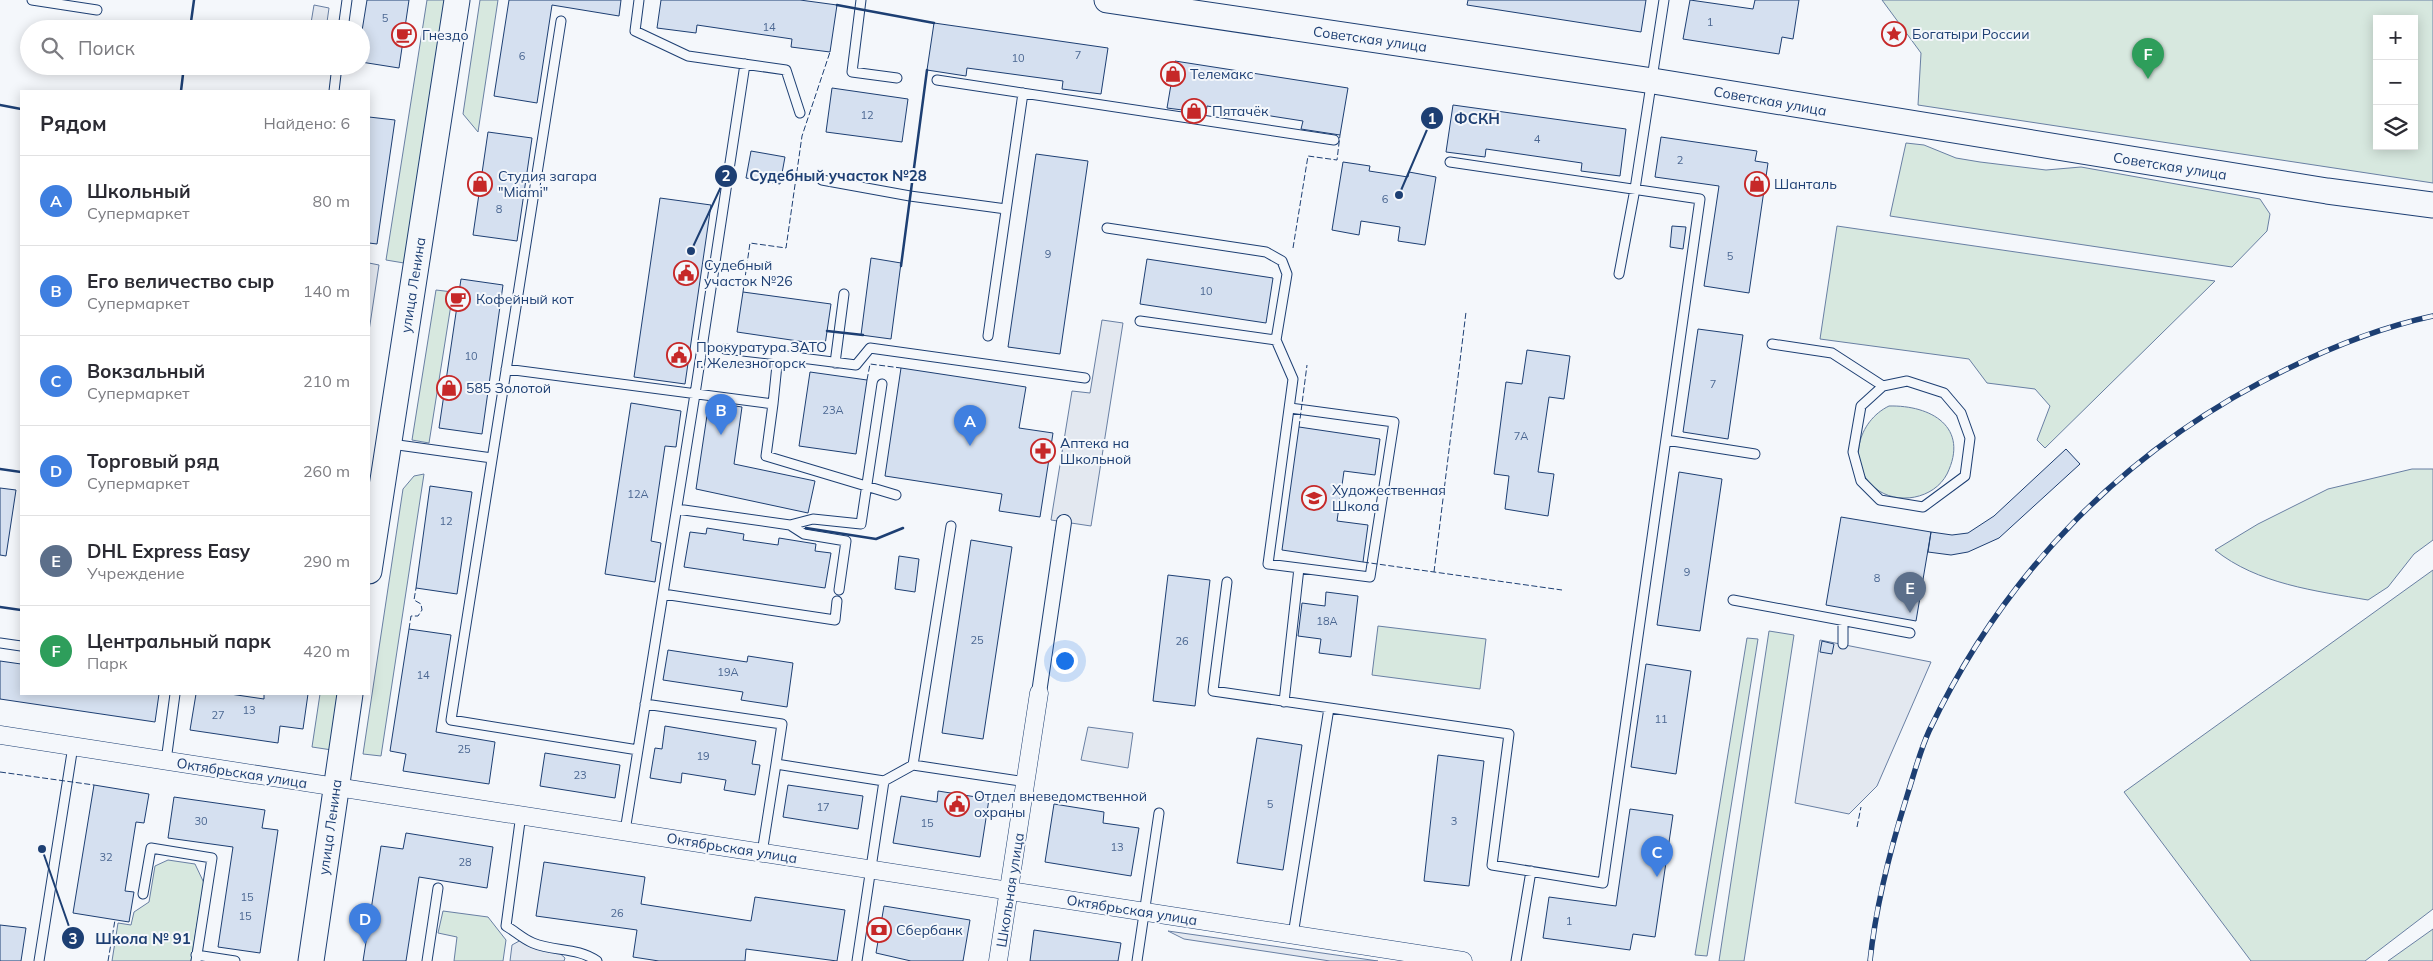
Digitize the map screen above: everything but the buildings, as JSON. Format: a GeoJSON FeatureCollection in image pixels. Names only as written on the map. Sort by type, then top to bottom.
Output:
{"type":"FeatureCollection","features":[{"type":"Feature","properties":{"kind":"main road","name":"улица Ленина"},"geometry":{"type":"LineString","coordinates":[[370,564],[457,0]]}},
{"type":"Feature","properties":{"kind":"main road","name":"Советская улица"},"geometry":{"type":"LineString","coordinates":[[1108,0],[1653,81],[2308,188],[2433,206]]}},
{"type":"Feature","properties":{"kind":"main road","name":"улица Ленина"},"geometry":{"type":"LineString","coordinates":[[311,961],[350,695]]}},
{"type":"Feature","properties":{"kind":"street","name":"Школьная улица"},"geometry":{"type":"LineString","coordinates":[[998,961],[1064,522]]}},
{"type":"Feature","properties":{"kind":"street","name":"Октябрьская улица"},"geometry":{"type":"LineString","coordinates":[[0,735],[1463,961]]}},
{"type":"Feature","properties":{"kind":"lane"},"geometry":{"type":"LineString","coordinates":[[32,0],[97,10]]}},
{"type":"Feature","properties":{"kind":"lane"},"geometry":{"type":"LineString","coordinates":[[344,20],[347,0]]}},
{"type":"Feature","properties":{"kind":"lane"},"geometry":{"type":"LineString","coordinates":[[639,0],[635,31],[688,56],[786,70],[800,113]]}},
{"type":"Feature","properties":{"kind":"lane"},"geometry":{"type":"LineString","coordinates":[[861,0],[852,72],[897,78]]}},
{"type":"Feature","properties":{"kind":"lane"},"geometry":{"type":"LineString","coordinates":[[1619,274],[1653,81],[1664,0]]}},
{"type":"Feature","properties":{"kind":"lane"},"geometry":{"type":"LineString","coordinates":[[561,21],[451,720],[638,750]]}},
{"type":"Feature","properties":{"kind":"lane"},"geometry":{"type":"LineString","coordinates":[[625,831],[696,394],[745,64]]}},
{"type":"Feature","properties":{"kind":"lane"},"geometry":{"type":"LineString","coordinates":[[334,90],[337,75]]}},
{"type":"Feature","properties":{"kind":"lane"},"geometry":{"type":"LineString","coordinates":[[937,80],[1334,140]]}},
{"type":"Feature","properties":{"kind":"lane"},"geometry":{"type":"LineString","coordinates":[[988,336],[1024,93]]}},
{"type":"Feature","properties":{"kind":"lane"},"geometry":{"type":"LineString","coordinates":[[1227,582],[1213,691],[1509,734],[1492,865],[1603,883],[1700,198],[1450,162]]}},
{"type":"Feature","properties":{"kind":"lane"},"geometry":{"type":"LineString","coordinates":[[822,180],[910,196],[1006,208]]}},
{"type":"Feature","properties":{"kind":"lane"},"geometry":{"type":"LineString","coordinates":[[1107,228],[1266,252],[1282,261],[1286,274],[1276,340],[1294,379],[1268,564],[1370,577],[1394,422],[1290,408]]}},
{"type":"Feature","properties":{"kind":"lane"},"geometry":{"type":"LineString","coordinates":[[835,363],[844,294]]}},
{"type":"Feature","properties":{"kind":"lane"},"geometry":{"type":"LineString","coordinates":[[1140,321],[1276,340]]}},
{"type":"Feature","properties":{"kind":"lane"},"geometry":{"type":"LineString","coordinates":[[1772,344],[1832,353],[1883,386],[1907,381],[1944,393],[1961,413],[1970,438],[1965,476],[1923,507],[1880,500],[1862,481],[1853,452],[1861,406],[1883,386]]}},
{"type":"Feature","properties":{"kind":"lane"},"geometry":{"type":"LineString","coordinates":[[725,349],[856,365],[870,348],[1085,378]]}},
{"type":"Feature","properties":{"kind":"lane"},"geometry":{"type":"LineString","coordinates":[[778,356],[766,456],[896,495]]}},
{"type":"Feature","properties":{"kind":"lane"},"geometry":{"type":"LineString","coordinates":[[506,369],[772,404]]}},
{"type":"Feature","properties":{"kind":"lane"},"geometry":{"type":"LineString","coordinates":[[790,525],[813,518],[861,524],[882,384]]}},
{"type":"Feature","properties":{"kind":"lane"},"geometry":{"type":"LineString","coordinates":[[1666,440],[1755,454]]}},
{"type":"Feature","properties":{"kind":"lane"},"geometry":{"type":"LineString","coordinates":[[388,443],[492,458]]}},
{"type":"Feature","properties":{"kind":"lane"},"geometry":{"type":"LineString","coordinates":[[677,509],[790,525],[804,534],[846,541],[839,590]]}},
{"type":"Feature","properties":{"kind":"lane"},"geometry":{"type":"LineString","coordinates":[[913,765],[951,526]]}},
{"type":"Feature","properties":{"kind":"lane"},"geometry":{"type":"LineString","coordinates":[[1284,702],[1299,568]]}},
{"type":"Feature","properties":{"kind":"lane"},"geometry":{"type":"LineString","coordinates":[[663,594],[835,620],[837,601]]}},
{"type":"Feature","properties":{"kind":"lane"},"geometry":{"type":"LineString","coordinates":[[1733,600],[1910,633]]}},
{"type":"Feature","properties":{"kind":"lane"},"geometry":{"type":"LineString","coordinates":[[1843,644],[1844,620]]}},
{"type":"Feature","properties":{"kind":"lane"},"geometry":{"type":"LineString","coordinates":[[0,643],[20,646]]}},
{"type":"Feature","properties":{"kind":"lane"},"geometry":{"type":"LineString","coordinates":[[166,761],[175,695]]}},
{"type":"Feature","properties":{"kind":"lane"},"geometry":{"type":"LineString","coordinates":[[645,704],[782,724],[762,853]]}},
{"type":"Feature","properties":{"kind":"lane"},"geometry":{"type":"LineString","coordinates":[[1293,935],[1329,708]]}},
{"type":"Feature","properties":{"kind":"lane"},"geometry":{"type":"LineString","coordinates":[[39,961],[73,746]]}},
{"type":"Feature","properties":{"kind":"lane"},"geometry":{"type":"LineString","coordinates":[[776,764],[884,781],[913,765],[1026,782]]}},
{"type":"Feature","properties":{"kind":"lane"},"geometry":{"type":"LineString","coordinates":[[857,961],[884,781]]}},
{"type":"Feature","properties":{"kind":"lane"},"geometry":{"type":"LineString","coordinates":[[1137,961],[1159,813]]}},
{"type":"Feature","properties":{"kind":"lane"},"geometry":{"type":"LineString","coordinates":[[521,814],[506,926],[532,943],[555,949],[576,950],[598,961]]}},
{"type":"Feature","properties":{"kind":"lane"},"geometry":{"type":"LineString","coordinates":[[143,894],[151,848],[212,858],[196,958],[235,961]]}},
{"type":"Feature","properties":{"kind":"lane"},"geometry":{"type":"LineString","coordinates":[[1516,961],[1531,871]]}},
{"type":"Feature","properties":{"kind":"lane"},"geometry":{"type":"LineString","coordinates":[[427,961],[438,888]]}},
{"type":"Feature","properties":{"kind":"shaded area"},"geometry":{"type":"Polygon","coordinates":[[[427,0],[451,0],[410,264],[386,260],[427,0]]]}},
{"type":"Feature","properties":{"kind":"shaded area"},"geometry":{"type":"Polygon","coordinates":[[[480,0],[498,0],[478,132],[463,114],[480,0]]]}},
{"type":"Feature","properties":{"kind":"shaded area"},"geometry":{"type":"Polygon","coordinates":[[[1882,0],[2433,0],[2433,183],[1918,105],[1921,53],[1882,0]]]}},
{"type":"Feature","properties":{"kind":"shaded area"},"geometry":{"type":"Polygon","coordinates":[[[314,5],[329,8],[327,20],[312,20],[314,5]]]}},
{"type":"Feature","properties":{"kind":"shaded area"},"geometry":{"type":"Polygon","coordinates":[[[1906,143],[1924,145],[1956,158],[1980,162],[2046,170],[2081,167],[2260,199],[2270,214],[2267,231],[2232,267],[1890,216],[1906,143]]]}},
{"type":"Feature","properties":{"kind":"shaded area"},"geometry":{"type":"Polygon","coordinates":[[[1837,226],[2215,281],[2045,448],[2037,440],[2050,406],[2035,389],[1987,383],[1969,359],[1820,339],[1837,226]]]}},
{"type":"Feature","properties":{"kind":"shaded area"},"geometry":{"type":"Polygon","coordinates":[[[370,263],[379,265],[370,324],[370,263]]]}},
{"type":"Feature","properties":{"kind":"shaded area"},"geometry":{"type":"Polygon","coordinates":[[[436,290],[453,292],[429,443],[412,440],[436,290]]]}},
{"type":"Feature","properties":{"kind":"shaded area"},"geometry":{"type":"Polygon","coordinates":[[[1102,320],[1123,323],[1091,526],[1051,520],[1072,391],[1090,393],[1102,320]]]}},
{"type":"Feature","properties":{"kind":"shaded area"},"geometry":{"type":"Polygon","coordinates":[[[1889,406],[1919,410],[1932,415],[1942,422],[1950,432],[1954,443],[1953,458],[1947,474],[1941,483],[1924,494],[1904,498],[1884,494],[1866,478],[1861,467],[1859,455],[1863,432],[1878,413],[1889,406]]]}},
{"type":"Feature","properties":{"kind":"shaded area"},"geometry":{"type":"Polygon","coordinates":[[[2412,469],[2433,469],[2433,540],[2414,554],[2388,587],[2368,600],[2308,589],[2268,578],[2249,571],[2215,550],[2258,524],[2328,489],[2412,469]]]}},
{"type":"Feature","properties":{"kind":"shaded area"},"geometry":{"type":"Polygon","coordinates":[[[424,474],[381,756],[363,754],[403,489],[414,476],[424,474]]]}},
{"type":"Feature","properties":{"kind":"shaded area"},"geometry":{"type":"Polygon","coordinates":[[[2433,570],[2433,909],[2365,961],[2251,961],[2124,792],[2433,570]]]}},
{"type":"Feature","properties":{"kind":"shaded area"},"geometry":{"type":"Polygon","coordinates":[[[1378,626],[1486,639],[1480,689],[1372,675],[1378,626]]]}},
{"type":"Feature","properties":{"kind":"shaded area"},"geometry":{"type":"Polygon","coordinates":[[[1769,631],[1794,635],[1744,961],[1719,961],[1769,631]]]}},
{"type":"Feature","properties":{"kind":"shaded area"},"geometry":{"type":"Polygon","coordinates":[[[1747,638],[1758,639],[1707,956],[1695,955],[1747,638]]]}},
{"type":"Feature","properties":{"kind":"shaded area"},"geometry":{"type":"Polygon","coordinates":[[[1820,640],[1931,662],[1877,786],[1849,814],[1795,803],[1820,640]]]}},
{"type":"Feature","properties":{"kind":"shaded area"},"geometry":{"type":"Polygon","coordinates":[[[320,695],[341,695],[332,750],[312,747],[320,695]]]}},
{"type":"Feature","properties":{"kind":"shaded area"},"geometry":{"type":"Polygon","coordinates":[[[1088,727],[1133,733],[1128,768],[1081,760],[1088,727]]]}},
{"type":"Feature","properties":{"kind":"shaded area"},"geometry":{"type":"Polygon","coordinates":[[[168,860],[195,864],[204,883],[191,961],[112,961],[118,923],[131,925],[134,912],[149,902],[155,866],[168,860]]]}},
{"type":"Feature","properties":{"kind":"shaded area"},"geometry":{"type":"Polygon","coordinates":[[[443,911],[488,917],[506,940],[503,961],[454,961],[457,937],[438,933],[443,911]]]}},
{"type":"Feature","properties":{"kind":"shaded area"},"geometry":{"type":"Polygon","coordinates":[[[2433,929],[2433,961],[2388,961],[2433,929]]]}},
{"type":"Feature","properties":{"kind":"shaded area"},"geometry":{"type":"Polygon","coordinates":[[[1168,931],[1378,961],[1330,961],[1184,939],[1168,931]]]}},
{"type":"Feature","properties":{"kind":"shaded area"},"geometry":{"type":"Polygon","coordinates":[[[521,940],[556,950],[565,958],[564,961],[510,961],[512,945],[521,940]]]}},
{"type":"Feature","properties":{"kind":"railway"},"geometry":{"type":"LineString","coordinates":[[1870,961],[1876,919],[1889,857],[1929,731],[1960,673],[1995,618],[2034,566],[2077,519],[2124,475],[2175,436],[2229,400],[2287,369],[2340,345],[2395,326],[2433,316]]}},
{"type":"Feature","properties":{"kind":"fence"},"geometry":{"type":"LineString","coordinates":[[743,292],[750,243],[786,248],[802,136],[830,52]]}},
{"type":"Feature","properties":{"kind":"fence"},"geometry":{"type":"LineString","coordinates":[[1293,248],[1308,156],[1337,160],[1340,135]]}},
{"type":"Feature","properties":{"kind":"fence"},"geometry":{"type":"LineString","coordinates":[[1434,572],[1466,312]]}},
{"type":"Feature","properties":{"kind":"fence"},"geometry":{"type":"LineString","coordinates":[[867,380],[870,364],[901,368]]}},
{"type":"Feature","properties":{"kind":"fence"},"geometry":{"type":"LineString","coordinates":[[1299,427],[1307,365]]}},
{"type":"Feature","properties":{"kind":"fence"},"geometry":{"type":"LineString","coordinates":[[1363,562],[1562,590]]}},
{"type":"Feature","properties":{"kind":"fence"},"geometry":{"type":"LineString","coordinates":[[409,629],[411,616],[418,616],[422,610],[421,604],[414,600],[416,588]]}},
{"type":"Feature","properties":{"kind":"fence"},"geometry":{"type":"LineString","coordinates":[[0,772],[94,785]]}},
{"type":"Feature","properties":{"kind":"fence"},"geometry":{"type":"LineString","coordinates":[[1857,827],[1861,807]]}},
{"type":"Feature","properties":{"kind":"fence"},"geometry":{"type":"LineString","coordinates":[[108,961],[115,920]]}},
{"type":"Feature","properties":{"kind":"wall"},"geometry":{"type":"LineString","coordinates":[[191,20],[194,0]]}},
{"type":"Feature","properties":{"kind":"wall"},"geometry":{"type":"LineString","coordinates":[[837,5],[934,23]]}},
{"type":"Feature","properties":{"kind":"wall"},"geometry":{"type":"LineString","coordinates":[[901,266],[927,70]]}},
{"type":"Feature","properties":{"kind":"wall"},"geometry":{"type":"LineString","coordinates":[[181,90],[183,75]]}},
{"type":"Feature","properties":{"kind":"wall"},"geometry":{"type":"LineString","coordinates":[[0,105],[20,109]]}},
{"type":"Feature","properties":{"kind":"wall"},"geometry":{"type":"LineString","coordinates":[[827,331],[863,335]]}},
{"type":"Feature","properties":{"kind":"wall"},"geometry":{"type":"LineString","coordinates":[[0,469],[20,472]]}},
{"type":"Feature","properties":{"kind":"wall"},"geometry":{"type":"LineString","coordinates":[[806,528],[876,539],[903,528]]}},
{"type":"Feature","properties":{"kind":"wall"},"geometry":{"type":"LineString","coordinates":[[0,607],[20,610]]}},
{"type":"Feature","properties":{"kind":"place","name":"Богатыри России"},"geometry":{"type":"Point","coordinates":[1894,34]}},
{"type":"Feature","properties":{"kind":"place","name":"Гнездо"},"geometry":{"type":"Point","coordinates":[404,35]}},
{"type":"Feature","properties":{"kind":"place","name":"Телемакс"},"geometry":{"type":"Point","coordinates":[1173,74]}},
{"type":"Feature","properties":{"kind":"place","name":"Центральный парк"},"geometry":{"type":"Point","coordinates":[2148,79]}},
{"type":"Feature","properties":{"kind":"place","name":"Пятачёк"},"geometry":{"type":"Point","coordinates":[1194,111]}},
{"type":"Feature","properties":{"kind":"place","name":"Студия загара \"Miami\""},"geometry":{"type":"Point","coordinates":[480,184]}},
{"type":"Feature","properties":{"kind":"place","name":"Шанталь"},"geometry":{"type":"Point","coordinates":[1757,184]}},
{"type":"Feature","properties":{"kind":"place","name":"ФСКН"},"geometry":{"type":"Point","coordinates":[1399,195]}},
{"type":"Feature","properties":{"kind":"place","name":"Судебный участок №28"},"geometry":{"type":"Point","coordinates":[691,251]}},
{"type":"Feature","properties":{"kind":"place","name":"Судебный участок №26"},"geometry":{"type":"Point","coordinates":[686,273]}},
{"type":"Feature","properties":{"kind":"place","name":"Кофейный кот"},"geometry":{"type":"Point","coordinates":[458,299]}},
{"type":"Feature","properties":{"kind":"place","name":"Прокуратура ЗАТО г. Железногорск"},"geometry":{"type":"Point","coordinates":[679,355]}},
{"type":"Feature","properties":{"kind":"place","name":"585 Золотой"},"geometry":{"type":"Point","coordinates":[449,388]}},
{"type":"Feature","properties":{"kind":"place","name":"Его величество сыр"},"geometry":{"type":"Point","coordinates":[721,435]}},
{"type":"Feature","properties":{"kind":"place","name":"Школьный"},"geometry":{"type":"Point","coordinates":[970,446]}},
{"type":"Feature","properties":{"kind":"place","name":"Аптека на Школьной"},"geometry":{"type":"Point","coordinates":[1043,451]}},
{"type":"Feature","properties":{"kind":"place","name":"Художественная Школа"},"geometry":{"type":"Point","coordinates":[1314,498]}},
{"type":"Feature","properties":{"kind":"place","name":"DHL Express Easy"},"geometry":{"type":"Point","coordinates":[1910,613]}},
{"type":"Feature","properties":{"kind":"place","name":"Отдел вневедомственной охраны"},"geometry":{"type":"Point","coordinates":[957,804]}},
{"type":"Feature","properties":{"kind":"place","name":"Школа № 91"},"geometry":{"type":"Point","coordinates":[42,849]}},
{"type":"Feature","properties":{"kind":"place","name":"Вокзальный"},"geometry":{"type":"Point","coordinates":[1657,877]}},
{"type":"Feature","properties":{"kind":"place","name":"Сбербанк"},"geometry":{"type":"Point","coordinates":[879,930]}},
{"type":"Feature","properties":{"kind":"place","name":"Торговый ряд"},"geometry":{"type":"Point","coordinates":[365,944]}}]}
